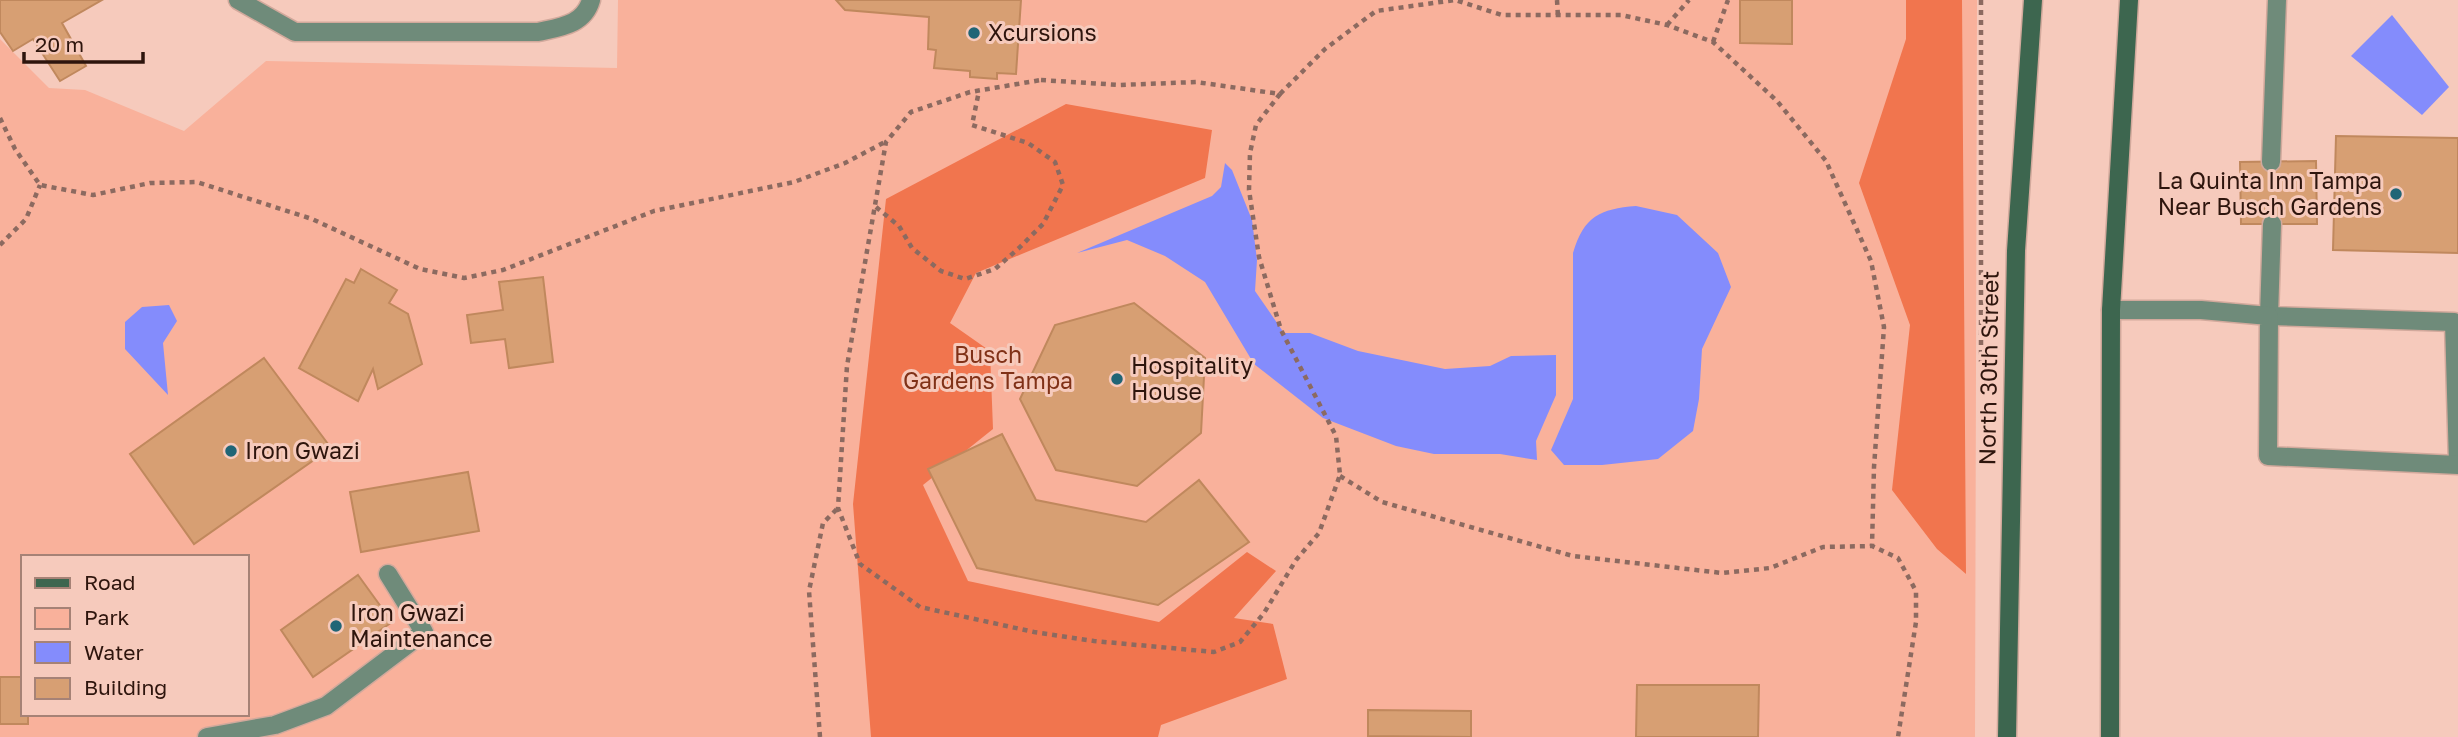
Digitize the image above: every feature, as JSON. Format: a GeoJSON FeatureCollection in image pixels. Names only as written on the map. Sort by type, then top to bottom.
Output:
{"type":"FeatureCollection","features":[{"type":"Feature","properties":{"kind":"main road","name":"North 30th Street"},"geometry":{"type":"LineString","coordinates":[[2007,737],[2016,251],[2033,0]]}},
{"type":"Feature","properties":{"kind":"main road"},"geometry":{"type":"LineString","coordinates":[[2110,737],[2111,310],[2129,0]]}},
{"type":"Feature","properties":{"kind":"lane"},"geometry":{"type":"LineString","coordinates":[[238,0],[295,32],[330,34],[538,32],[571,25],[589,9],[591,0]]}},
{"type":"Feature","properties":{"kind":"lane"},"geometry":{"type":"LineString","coordinates":[[2271,162],[2277,0]]}},
{"type":"Feature","properties":{"kind":"lane"},"geometry":{"type":"LineString","coordinates":[[2111,310],[2201,310],[2269,316],[2454,321],[2458,464],[2268,456],[2269,316],[2272,225]]}},
{"type":"Feature","properties":{"kind":"lane"},"geometry":{"type":"LineString","coordinates":[[207,737],[275,725],[326,706],[424,632],[388,574]]}},
{"type":"Feature","properties":{"kind":"path"},"geometry":{"type":"LineString","coordinates":[[886,142],[848,366],[838,508],[860,564],[919,607],[1094,641],[1213,652],[1240,642],[1265,613],[1296,560],[1319,533],[1340,475],[1336,436],[1281,330],[1259,257],[1249,190],[1250,153],[1256,125],[1280,94],[1325,49],[1376,11],[1455,0],[1502,15],[1621,15],[1667,25],[1713,42],[1777,101],[1826,161],[1871,261],[1884,327],[1874,467],[1872,546]]}},
{"type":"Feature","properties":{"kind":"path"},"geometry":{"type":"LineString","coordinates":[[1558,0],[1558,17]]}},
{"type":"Feature","properties":{"kind":"path"},"geometry":{"type":"LineString","coordinates":[[1667,25],[1689,0]]}},
{"type":"Feature","properties":{"kind":"path"},"geometry":{"type":"LineString","coordinates":[[1713,42],[1728,0]]}},
{"type":"Feature","properties":{"kind":"path"},"geometry":{"type":"LineString","coordinates":[[0,118],[15,149],[40,185],[93,195],[150,183],[197,182],[312,219],[420,269],[464,278],[503,270],[654,211],[794,182],[845,163],[886,142],[911,112],[979,91],[1041,80],[1120,85],[1196,82],[1280,94]]}},
{"type":"Feature","properties":{"kind":"path"},"geometry":{"type":"LineString","coordinates":[[875,206],[899,226],[912,248],[941,271],[965,279],[995,269],[1042,225],[1063,185],[1055,162],[1028,143],[972,125],[979,91]]}},
{"type":"Feature","properties":{"kind":"path"},"geometry":{"type":"LineString","coordinates":[[0,245],[26,219],[40,185]]}},
{"type":"Feature","properties":{"kind":"path"},"geometry":{"type":"LineString","coordinates":[[1340,475],[1382,502],[1573,556],[1722,573],[1770,568],[1823,547],[1872,546],[1898,558],[1916,591],[1916,622],[1898,737]]}},
{"type":"Feature","properties":{"kind":"path"},"geometry":{"type":"LineString","coordinates":[[820,737],[809,591],[823,523],[838,508]]}},
{"type":"Feature","properties":{"kind":"green space","name":"Busch Gardens Tampa"},"geometry":{"type":"Polygon","coordinates":[[[618,0],[1977,0],[1975,737],[0,737],[0,39],[49,88],[85,90],[184,131],[266,61],[617,68],[618,0]]]}},
{"type":"Feature","properties":{"kind":"green space"},"geometry":{"type":"Polygon","coordinates":[[[1906,0],[1962,0],[1966,574],[1937,549],[1892,490],[1910,325],[1859,183],[1906,39],[1906,0]]]}},
{"type":"Feature","properties":{"kind":"green space"},"geometry":{"type":"Polygon","coordinates":[[[1066,104],[1212,130],[1205,178],[976,273],[950,323],[990,351],[993,429],[923,485],[968,581],[1159,622],[1247,552],[1276,571],[1234,618],[1273,624],[1287,679],[1161,725],[1158,737],[871,737],[853,504],[886,199],[1066,104]]]}},
{"type":"Feature","properties":{"kind":"water"},"geometry":{"type":"Polygon","coordinates":[[[2392,15],[2449,87],[2422,115],[2351,56],[2392,15]]]}},
{"type":"Feature","properties":{"kind":"water"},"geometry":{"type":"Polygon","coordinates":[[[1225,163],[1232,170],[1252,220],[1257,260],[1255,291],[1284,333],[1310,333],[1358,351],[1445,369],[1490,366],[1511,356],[1556,355],[1556,395],[1536,441],[1537,460],[1500,454],[1434,454],[1396,446],[1323,418],[1254,364],[1205,282],[1165,256],[1127,240],[1077,253],[1212,196],[1221,187],[1225,163]]]}},
{"type":"Feature","properties":{"kind":"water"},"geometry":{"type":"Polygon","coordinates":[[[1636,206],[1677,215],[1718,253],[1731,287],[1702,349],[1699,399],[1693,431],[1658,459],[1602,465],[1564,465],[1551,450],[1573,399],[1573,253],[1582,230],[1595,217],[1613,209],[1636,206]]]}},
{"type":"Feature","properties":{"kind":"water"},"geometry":{"type":"Polygon","coordinates":[[[169,305],[177,321],[163,343],[168,395],[125,349],[125,322],[142,307],[169,305]]]}},
{"type":"Feature","properties":{"kind":"building"},"geometry":{"type":"Polygon","coordinates":[[[0,0],[102,0],[62,23],[86,66],[60,81],[33,39],[13,51],[0,32],[0,0]]]}},
{"type":"Feature","properties":{"kind":"building","name":"Xcursions"},"geometry":{"type":"Polygon","coordinates":[[[836,0],[1021,0],[1016,74],[997,73],[997,79],[970,77],[970,71],[934,68],[936,50],[928,49],[929,17],[845,10],[836,0]]]}},
{"type":"Feature","properties":{"kind":"building"},"geometry":{"type":"Polygon","coordinates":[[[1740,0],[1792,0],[1792,44],[1740,43],[1740,0]]]}},
{"type":"Feature","properties":{"kind":"building","name":"La Quinta Inn Tampa Near Busch Gardens"},"geometry":{"type":"Polygon","coordinates":[[[2336,136],[2458,138],[2458,253],[2333,250],[2336,136]]]}},
{"type":"Feature","properties":{"kind":"building"},"geometry":{"type":"Polygon","coordinates":[[[2316,161],[2317,224],[2241,224],[2240,162],[2316,161]]]}},
{"type":"Feature","properties":{"kind":"building"},"geometry":{"type":"Polygon","coordinates":[[[361,269],[397,290],[389,303],[408,314],[422,364],[378,389],[373,369],[358,401],[299,368],[346,279],[354,283],[361,269]]]}},
{"type":"Feature","properties":{"kind":"building"},"geometry":{"type":"Polygon","coordinates":[[[543,277],[553,362],[509,368],[505,339],[471,343],[467,315],[503,310],[499,282],[543,277]]]}},
{"type":"Feature","properties":{"kind":"building","name":"Hospitality House"},"geometry":{"type":"Polygon","coordinates":[[[1134,303],[1205,358],[1201,433],[1137,486],[1056,470],[1020,399],[1055,325],[1134,303]]]}},
{"type":"Feature","properties":{"kind":"building","name":"Iron Gwazi"},"geometry":{"type":"Polygon","coordinates":[[[264,358],[331,448],[194,544],[130,454],[264,358]]]}},
{"type":"Feature","properties":{"kind":"building"},"geometry":{"type":"Polygon","coordinates":[[[1002,434],[1036,500],[1146,522],[1199,480],[1249,542],[1158,605],[977,568],[928,469],[1002,434]]]}},
{"type":"Feature","properties":{"kind":"building"},"geometry":{"type":"Polygon","coordinates":[[[468,472],[479,531],[361,552],[350,492],[468,472]]]}},
{"type":"Feature","properties":{"kind":"building","name":"Iron Gwazi Maintenance"},"geometry":{"type":"Polygon","coordinates":[[[358,575],[392,622],[313,677],[281,630],[358,575]]]}},
{"type":"Feature","properties":{"kind":"building"},"geometry":{"type":"Polygon","coordinates":[[[0,677],[21,677],[21,716],[28,716],[28,724],[0,724],[0,677]]]}},
{"type":"Feature","properties":{"kind":"building"},"geometry":{"type":"Polygon","coordinates":[[[1637,685],[1759,685],[1758,737],[1636,737],[1637,685]]]}},
{"type":"Feature","properties":{"kind":"building"},"geometry":{"type":"Polygon","coordinates":[[[1368,710],[1471,711],[1471,737],[1368,736],[1368,710]]]}},
{"type":"Feature","properties":{"kind":"place","name":"Xcursions"},"geometry":{"type":"Point","coordinates":[974,33]}},
{"type":"Feature","properties":{"kind":"place","name":"La Quinta Inn Tampa Near Busch Gardens"},"geometry":{"type":"Point","coordinates":[2396,194]}},
{"type":"Feature","properties":{"kind":"place","name":"Hospitality House"},"geometry":{"type":"Point","coordinates":[1117,379]}},
{"type":"Feature","properties":{"kind":"place","name":"Iron Gwazi"},"geometry":{"type":"Point","coordinates":[231,451]}},
{"type":"Feature","properties":{"kind":"place","name":"Iron Gwazi Maintenance"},"geometry":{"type":"Point","coordinates":[336,626]}}]}
